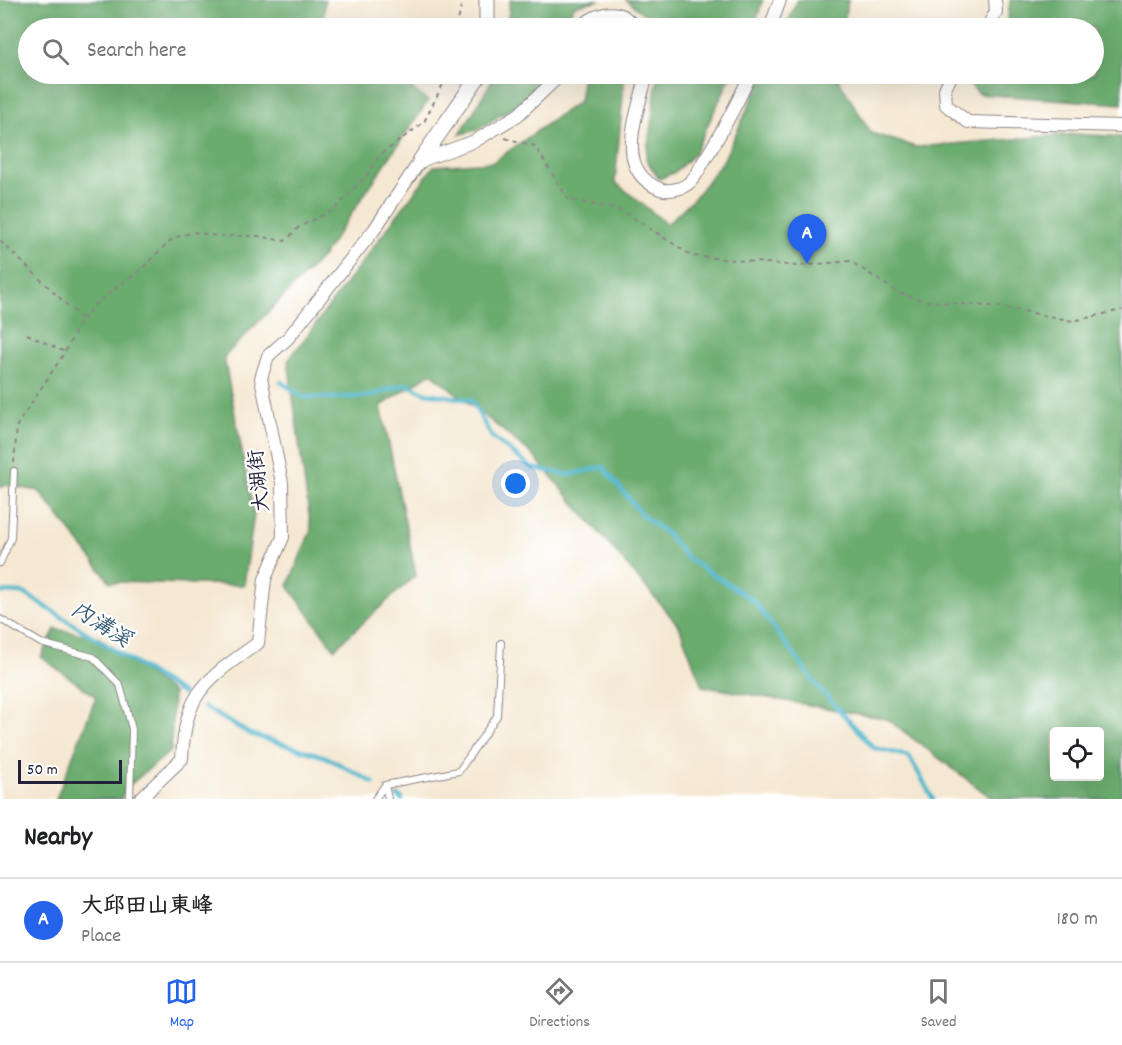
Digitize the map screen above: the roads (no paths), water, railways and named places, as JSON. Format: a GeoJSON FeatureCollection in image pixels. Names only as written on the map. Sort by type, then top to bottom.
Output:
{"type":"FeatureCollection","features":[{"type":"Feature","properties":{"kind":"street"},"geometry":{"type":"LineString","coordinates":[[774,18],[780,0]]}},
{"type":"Feature","properties":{"kind":"street"},"geometry":{"type":"LineString","coordinates":[[993,18],[996,12],[995,0]]}},
{"type":"Feature","properties":{"kind":"street"},"geometry":{"type":"LineString","coordinates":[[487,1],[487,18]]}},
{"type":"Feature","properties":{"kind":"street"},"geometry":{"type":"LineString","coordinates":[[592,18],[599,15],[616,14],[626,18]]}},
{"type":"Feature","properties":{"kind":"street"},"geometry":{"type":"LineString","coordinates":[[420,161],[473,84]]}},
{"type":"Feature","properties":{"kind":"street"},"geometry":{"type":"LineString","coordinates":[[420,161],[475,141],[518,115],[551,84]]}},
{"type":"Feature","properties":{"kind":"street"},"geometry":{"type":"LineString","coordinates":[[645,84],[630,145],[635,168],[643,180],[662,190],[680,188],[690,182],[729,121],[746,84]]}},
{"type":"Feature","properties":{"kind":"street"},"geometry":{"type":"LineString","coordinates":[[948,84],[945,90],[946,105],[968,122],[1122,126]]}},
{"type":"Feature","properties":{"kind":"street","name":"大湖街"},"geometry":{"type":"LineString","coordinates":[[140,799],[182,759],[183,732],[187,714],[197,693],[224,667],[258,642],[265,579],[283,537],[282,483],[261,378],[268,356],[288,338],[374,230],[420,161]]}},
{"type":"Feature","properties":{"kind":"lane"},"geometry":{"type":"LineString","coordinates":[[0,563],[11,538],[14,471]]}},
{"type":"Feature","properties":{"kind":"lane"},"geometry":{"type":"LineString","coordinates":[[0,619],[41,643],[93,657],[120,685],[132,729],[130,799]]}},
{"type":"Feature","properties":{"kind":"lane"},"geometry":{"type":"LineString","coordinates":[[375,799],[385,785],[459,771],[497,716],[501,643]]}},
{"type":"Feature","properties":{"kind":"lane"},"geometry":{"type":"LineString","coordinates":[[385,785],[388,799]]}},
{"type":"Feature","properties":{"kind":"waterway"},"geometry":{"type":"LineString","coordinates":[[281,382],[303,397],[370,396],[406,384],[426,393],[471,400],[492,437],[532,468],[568,475],[603,467],[643,516],[666,533],[687,558],[753,600],[819,688],[874,748],[909,756],[933,799]]}},
{"type":"Feature","properties":{"kind":"waterway","name":"內溝溪"},"geometry":{"type":"LineString","coordinates":[[0,592],[24,593],[183,694]]}},
{"type":"Feature","properties":{"kind":"waterway","name":"內溝溪"},"geometry":{"type":"LineString","coordinates":[[204,707],[250,734],[326,757],[374,783]]}},
{"type":"Feature","properties":{"kind":"waterway","name":"內溝溪"},"geometry":{"type":"LineString","coordinates":[[398,796],[402,799]]}},
{"type":"Feature","properties":{"kind":"place","name":"大邱田山東峰"},"geometry":{"type":"Point","coordinates":[807,264]}}]}
